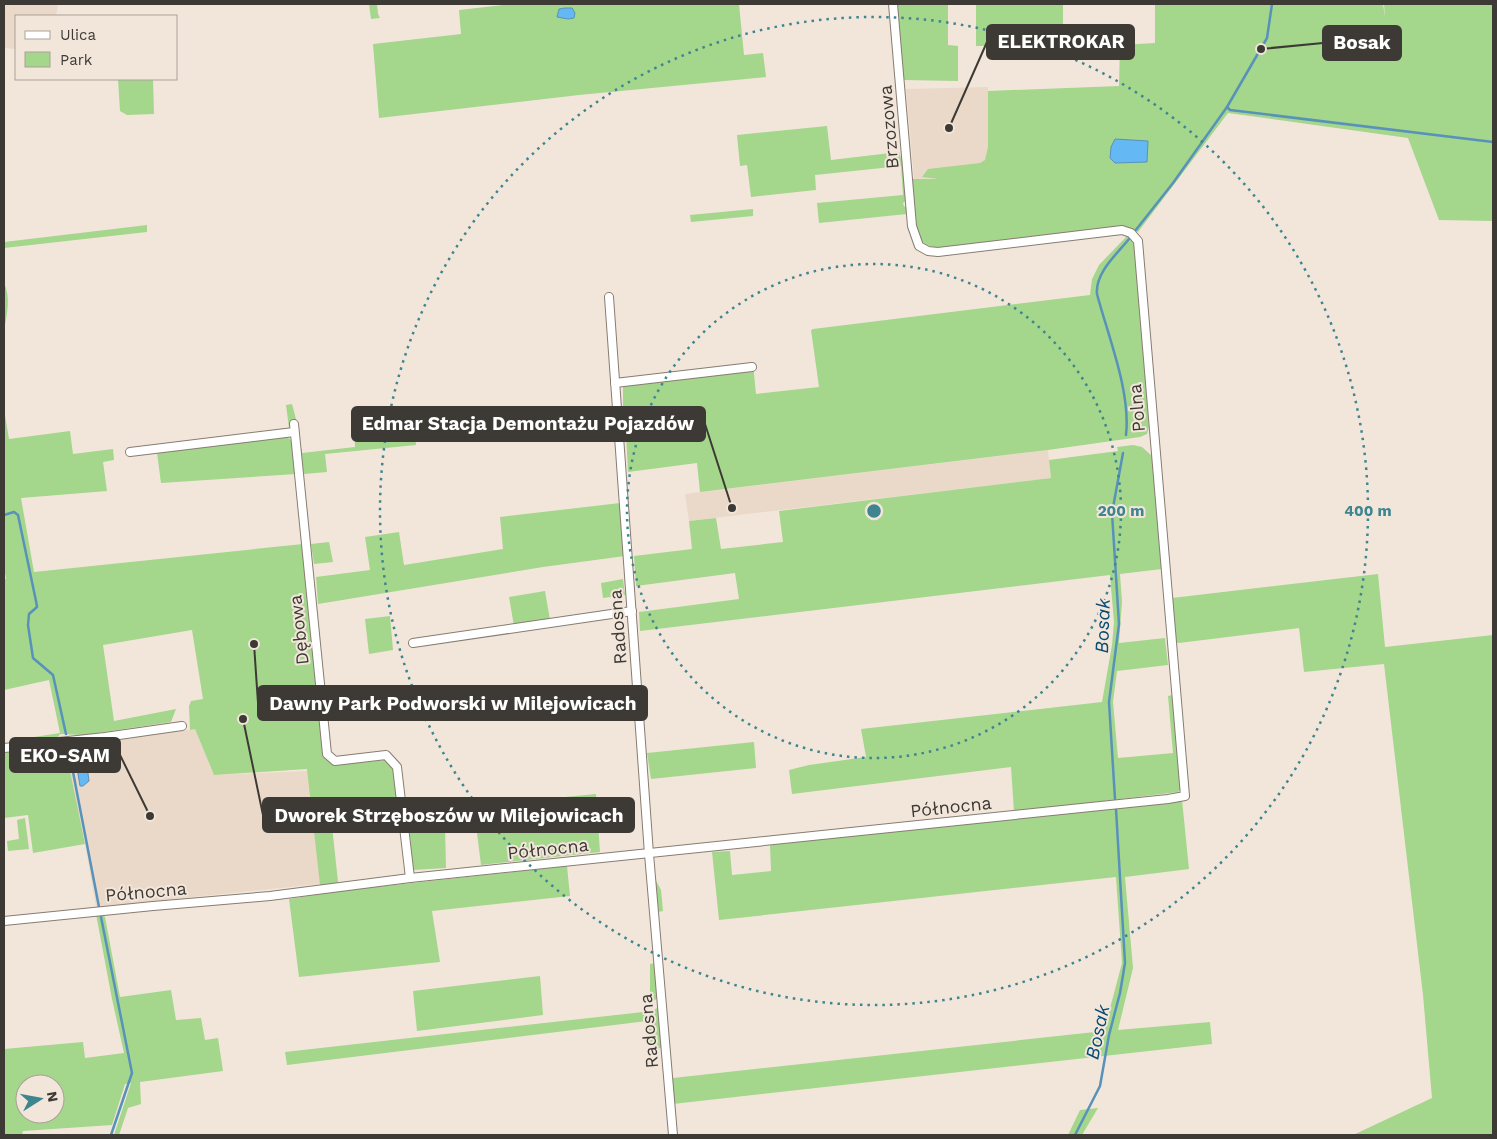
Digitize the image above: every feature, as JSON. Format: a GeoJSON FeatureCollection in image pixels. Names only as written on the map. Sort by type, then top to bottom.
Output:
{"type":"FeatureCollection","features":[{"type":"Feature","properties":{"kind":"street","name":"Brzozowa"},"geometry":{"type":"LineString","coordinates":[[893,4],[912,226],[919,246]]}},
{"type":"Feature","properties":{"kind":"street","name":"Polna"},"geometry":{"type":"LineString","coordinates":[[919,246],[938,252],[1122,230],[1131,233],[1138,241],[1185,796]]}},
{"type":"Feature","properties":{"kind":"street","name":"Radosna"},"geometry":{"type":"LineString","coordinates":[[609,297],[649,854],[673,1135]]}},
{"type":"Feature","properties":{"kind":"street"},"geometry":{"type":"LineString","coordinates":[[615,383],[752,367]]}},
{"type":"Feature","properties":{"kind":"street","name":"Dębowa"},"geometry":{"type":"LineString","coordinates":[[130,452],[294,428],[327,754],[335,761],[386,755],[397,767],[410,878]]}},
{"type":"Feature","properties":{"kind":"street"},"geometry":{"type":"LineString","coordinates":[[413,643],[632,611]]}},
{"type":"Feature","properties":{"kind":"street"},"geometry":{"type":"LineString","coordinates":[[4,748],[182,726]]}},
{"type":"Feature","properties":{"kind":"street","name":"Północna"},"geometry":{"type":"LineString","coordinates":[[4,921],[270,896],[410,878],[1185,796]]}},
{"type":"Feature","properties":{"kind":"shaded area"},"geometry":{"type":"Polygon","coordinates":[[[4,4],[58,4],[56,15],[15,15],[15,49],[4,48],[4,4]]]}},
{"type":"Feature","properties":{"kind":"shaded area"},"geometry":{"type":"Polygon","coordinates":[[[988,87],[988,175],[914,179],[906,89],[988,87]]]}},
{"type":"Feature","properties":{"kind":"shaded area"},"geometry":{"type":"Polygon","coordinates":[[[1048,450],[1051,478],[689,521],[685,494],[1048,450]]]}},
{"type":"Feature","properties":{"kind":"shaded area"},"geometry":{"type":"Polygon","coordinates":[[[195,729],[214,775],[308,771],[320,884],[96,907],[65,747],[195,729]]]}},
{"type":"Feature","properties":{"kind":"green space"},"geometry":{"type":"Polygon","coordinates":[[[369,4],[377,4],[380,18],[371,19],[369,4]]]}},
{"type":"Feature","properties":{"kind":"green space"},"geometry":{"type":"Polygon","coordinates":[[[512,4],[739,4],[744,55],[763,53],[766,77],[579,95],[379,118],[373,44],[461,34],[459,10],[512,4]]]}},
{"type":"Feature","properties":{"kind":"green space"},"geometry":{"type":"Polygon","coordinates":[[[897,4],[948,4],[948,45],[958,46],[958,81],[903,80],[897,4]]]}},
{"type":"Feature","properties":{"kind":"green space"},"geometry":{"type":"Polygon","coordinates":[[[976,4],[1063,4],[1063,46],[976,46],[976,4]]]}},
{"type":"Feature","properties":{"kind":"green space"},"geometry":{"type":"Polygon","coordinates":[[[1155,4],[1383,4],[1385,17],[1384,4],[1493,4],[1493,221],[1439,220],[1408,138],[1228,113],[1138,232],[1129,229],[940,248],[924,243],[918,236],[914,221],[911,179],[938,179],[922,177],[928,169],[980,163],[985,160],[988,147],[988,91],[1119,86],[1120,45],[1155,43],[1155,4]]]}},
{"type":"Feature","properties":{"kind":"green space"},"geometry":{"type":"Polygon","coordinates":[[[118,80],[153,80],[154,114],[127,115],[120,111],[118,80]]]}},
{"type":"Feature","properties":{"kind":"green space"},"geometry":{"type":"Polygon","coordinates":[[[827,126],[831,160],[899,152],[903,160],[907,200],[903,203],[907,208],[907,214],[819,223],[817,203],[903,195],[901,166],[815,175],[816,190],[751,197],[747,165],[740,166],[737,135],[827,126]]]}},
{"type":"Feature","properties":{"kind":"green space"},"geometry":{"type":"Polygon","coordinates":[[[753,209],[753,216],[691,222],[690,215],[753,209]]]}},
{"type":"Feature","properties":{"kind":"green space"},"geometry":{"type":"Polygon","coordinates":[[[147,225],[147,232],[4,248],[4,242],[147,225]]]}},
{"type":"Feature","properties":{"kind":"green space"},"geometry":{"type":"Polygon","coordinates":[[[1127,236],[1132,240],[1137,253],[1149,427],[1147,434],[1140,437],[1048,450],[700,492],[697,463],[628,472],[626,434],[641,433],[655,407],[623,410],[623,380],[753,364],[756,394],[819,387],[811,330],[813,329],[1090,295],[1092,279],[1099,265],[1127,236]]]}},
{"type":"Feature","properties":{"kind":"green space"},"geometry":{"type":"Polygon","coordinates":[[[4,283],[8,300],[4,330],[4,283]]]}},
{"type":"Feature","properties":{"kind":"green space"},"geometry":{"type":"Polygon","coordinates":[[[292,404],[297,423],[288,430],[279,429],[289,428],[286,405],[292,404]]]}},
{"type":"Feature","properties":{"kind":"green space"},"geometry":{"type":"Polygon","coordinates":[[[413,408],[413,417],[365,423],[365,440],[415,435],[416,445],[325,454],[327,472],[304,474],[299,452],[302,448],[302,453],[355,447],[354,415],[413,408]]]}},
{"type":"Feature","properties":{"kind":"green space"},"geometry":{"type":"Polygon","coordinates":[[[4,409],[9,439],[70,431],[73,454],[113,449],[114,460],[103,462],[107,491],[21,498],[34,572],[303,544],[323,753],[334,765],[386,760],[395,771],[400,820],[332,826],[339,891],[567,866],[570,896],[432,911],[440,962],[299,977],[289,899],[321,894],[307,769],[214,775],[195,729],[190,730],[189,706],[191,701],[203,699],[192,630],[103,645],[114,721],[176,709],[171,722],[84,735],[60,734],[58,737],[21,741],[21,739],[60,733],[49,680],[4,690],[4,579],[6,579],[4,568],[4,409]]]}},
{"type":"Feature","properties":{"kind":"green space"},"geometry":{"type":"Polygon","coordinates":[[[281,435],[286,436],[292,441],[296,474],[161,483],[157,453],[281,435]]]}},
{"type":"Feature","properties":{"kind":"green space"},"geometry":{"type":"Polygon","coordinates":[[[1133,445],[1142,447],[1152,456],[1162,569],[1120,574],[1122,602],[1119,643],[1165,638],[1168,665],[1117,671],[1113,702],[1118,758],[1173,753],[1168,696],[1173,695],[1181,789],[1178,792],[1014,812],[1011,767],[792,794],[789,770],[809,765],[866,757],[861,729],[1102,702],[1114,622],[1110,575],[640,631],[639,612],[739,599],[735,573],[636,586],[634,556],[692,549],[689,521],[716,518],[721,549],[783,542],[779,511],[1051,478],[1049,460],[1118,451],[1117,447],[1133,445]]]}},
{"type":"Feature","properties":{"kind":"green space"},"geometry":{"type":"Polygon","coordinates":[[[620,503],[625,556],[543,567],[318,604],[316,577],[370,570],[365,537],[399,532],[404,565],[503,549],[500,517],[620,503]]]}},
{"type":"Feature","properties":{"kind":"green space"},"geometry":{"type":"Polygon","coordinates":[[[329,542],[333,562],[314,564],[311,544],[329,542]]]}},
{"type":"Feature","properties":{"kind":"green space"},"geometry":{"type":"Polygon","coordinates":[[[1378,574],[1385,647],[1493,635],[1493,1135],[1353,1135],[1432,1098],[1423,995],[1384,664],[1304,672],[1299,628],[1175,642],[1172,598],[1378,574]]]}},
{"type":"Feature","properties":{"kind":"green space"},"geometry":{"type":"Polygon","coordinates":[[[623,579],[625,595],[603,598],[601,583],[623,579]]]}},
{"type":"Feature","properties":{"kind":"green space"},"geometry":{"type":"Polygon","coordinates":[[[545,591],[550,620],[514,626],[509,597],[545,591]]]}},
{"type":"Feature","properties":{"kind":"green space"},"geometry":{"type":"Polygon","coordinates":[[[390,616],[393,650],[369,654],[365,619],[390,616]]]}},
{"type":"Feature","properties":{"kind":"green space"},"geometry":{"type":"Polygon","coordinates":[[[754,742],[756,768],[651,779],[647,753],[754,742]]]}},
{"type":"Feature","properties":{"kind":"green space"},"geometry":{"type":"Polygon","coordinates":[[[65,746],[85,844],[33,853],[28,815],[4,818],[4,753],[9,752],[9,750],[65,746]]]}},
{"type":"Feature","properties":{"kind":"green space"},"geometry":{"type":"Polygon","coordinates":[[[596,794],[600,852],[481,865],[476,825],[445,827],[446,868],[413,870],[408,812],[596,794]]]}},
{"type":"Feature","properties":{"kind":"green space"},"geometry":{"type":"Polygon","coordinates":[[[1182,800],[1189,869],[1125,877],[1133,968],[1118,1030],[1210,1022],[1212,1044],[673,1104],[673,1078],[1104,1031],[1122,963],[1116,877],[719,920],[712,852],[730,851],[732,875],[771,871],[770,845],[1182,800]]]}},
{"type":"Feature","properties":{"kind":"green space"},"geometry":{"type":"Polygon","coordinates":[[[25,818],[29,849],[8,851],[7,841],[19,839],[17,820],[25,818]]]}},
{"type":"Feature","properties":{"kind":"green space"},"geometry":{"type":"Polygon","coordinates":[[[655,879],[661,890],[663,911],[658,912],[655,879]]]}},
{"type":"Feature","properties":{"kind":"green space"},"geometry":{"type":"Polygon","coordinates":[[[96,914],[105,917],[120,997],[171,990],[176,1020],[201,1018],[205,1040],[218,1038],[223,1071],[140,1082],[141,1104],[128,1108],[119,1135],[114,1135],[131,1083],[125,1084],[112,1125],[23,1131],[22,1135],[4,1135],[4,1049],[83,1042],[85,1058],[124,1053],[96,914]]]}},
{"type":"Feature","properties":{"kind":"green space"},"geometry":{"type":"Polygon","coordinates":[[[655,963],[658,993],[657,999],[650,1002],[650,964],[655,963]]]}},
{"type":"Feature","properties":{"kind":"green space"},"geometry":{"type":"Polygon","coordinates":[[[540,976],[543,1015],[417,1031],[413,991],[540,976]]]}},
{"type":"Feature","properties":{"kind":"green space"},"geometry":{"type":"Polygon","coordinates":[[[659,1007],[663,1048],[649,1049],[647,1021],[287,1065],[285,1052],[652,1011],[659,1007]]]}},
{"type":"Feature","properties":{"kind":"green space"},"geometry":{"type":"Polygon","coordinates":[[[1098,1108],[1082,1135],[1068,1135],[1080,1110],[1098,1108]]]}},
{"type":"Feature","properties":{"kind":"water"},"geometry":{"type":"Polygon","coordinates":[[[572,8],[575,13],[574,18],[557,17],[559,9],[572,8]]]}},
{"type":"Feature","properties":{"kind":"water"},"geometry":{"type":"Polygon","coordinates":[[[1115,139],[1148,141],[1147,162],[1115,163],[1110,158],[1111,147],[1115,139]]]}},
{"type":"Feature","properties":{"kind":"water"},"geometry":{"type":"Polygon","coordinates":[[[74,750],[85,750],[89,781],[83,786],[80,786],[74,750]]]}},
{"type":"Feature","properties":{"kind":"waterway","name":"Bosak"},"geometry":{"type":"LineString","coordinates":[[1135,231],[1173,183],[1227,107],[1267,38],[1272,4]]}},
{"type":"Feature","properties":{"kind":"waterway"},"geometry":{"type":"LineString","coordinates":[[1227,107],[1230,110],[1493,142]]}},
{"type":"Feature","properties":{"kind":"waterway","name":"Bosak"},"geometry":{"type":"LineString","coordinates":[[1126,435],[1127,418],[1122,383],[1097,294],[1097,286],[1103,272],[1129,239]]}},
{"type":"Feature","properties":{"kind":"waterway","name":"Bosak"},"geometry":{"type":"LineString","coordinates":[[1115,799],[1109,702],[1119,624],[1112,513],[1123,453]]}},
{"type":"Feature","properties":{"kind":"waterway"},"geometry":{"type":"LineString","coordinates":[[4,515],[14,512],[18,515],[37,607],[29,614],[28,625],[33,658],[53,675],[66,734]]}},
{"type":"Feature","properties":{"kind":"waterway"},"geometry":{"type":"LineString","coordinates":[[68,746],[99,907]]}},
{"type":"Feature","properties":{"kind":"waterway","name":"Bosak"},"geometry":{"type":"LineString","coordinates":[[1075,1135],[1100,1086],[1125,963],[1116,809]]}},
{"type":"Feature","properties":{"kind":"waterway"},"geometry":{"type":"LineString","coordinates":[[101,917],[132,1073],[111,1135]]}},
{"type":"Feature","properties":{"kind":"place","name":"Bosak"},"geometry":{"type":"Point","coordinates":[1261,49]}},
{"type":"Feature","properties":{"kind":"place","name":"ELEKTROKAR"},"geometry":{"type":"Point","coordinates":[949,128]}},
{"type":"Feature","properties":{"kind":"place","name":"Edmar Stacja Demontażu Pojazdów"},"geometry":{"type":"Point","coordinates":[732,508]}},
{"type":"Feature","properties":{"kind":"place","name":"Dawny Park Podworski w Milejowicach"},"geometry":{"type":"Point","coordinates":[254,644]}},
{"type":"Feature","properties":{"kind":"place","name":"Dworek Strzęboszów w Milejowicach"},"geometry":{"type":"Point","coordinates":[243,719]}},
{"type":"Feature","properties":{"kind":"place","name":"EKO-SAM"},"geometry":{"type":"Point","coordinates":[150,816]}}]}
